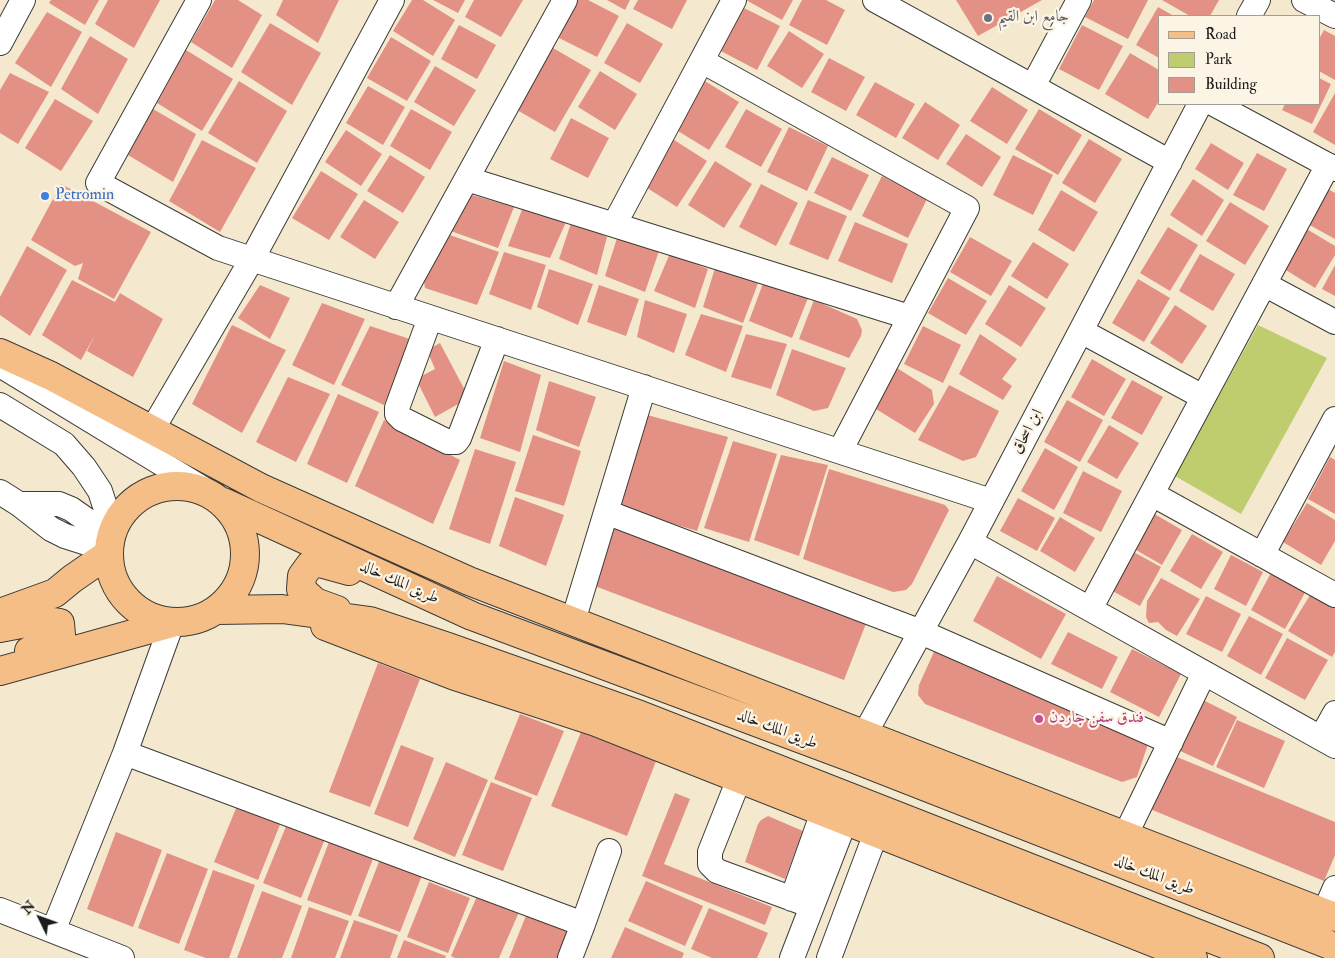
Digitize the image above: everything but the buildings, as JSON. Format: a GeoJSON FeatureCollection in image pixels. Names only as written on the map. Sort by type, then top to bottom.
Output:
{"type":"FeatureCollection","features":[{"type":"Feature","properties":{"kind":"main road"},"geometry":{"type":"LineString","coordinates":[[0,353],[51,376],[269,492],[469,580],[1330,915]]}},
{"type":"Feature","properties":{"kind":"main road"},"geometry":{"type":"LineString","coordinates":[[0,613],[55,593],[110,543],[124,511],[140,496],[161,487],[183,485],[214,496],[236,518],[244,537],[246,557],[242,577],[232,595],[218,610],[204,618],[172,623],[0,671]]}},
{"type":"Feature","properties":{"kind":"main road","name":"طريق الملك خالد"},"geometry":{"type":"LineString","coordinates":[[214,496],[397,583],[472,616],[852,758],[1335,947]]}},
{"type":"Feature","properties":{"kind":"main road"},"geometry":{"type":"LineString","coordinates":[[110,543],[112,574],[120,593],[134,608],[152,618],[172,623]]}},
{"type":"Feature","properties":{"kind":"main road"},"geometry":{"type":"LineString","coordinates":[[397,583],[320,563],[310,565],[302,576],[302,589],[315,602],[640,715],[1260,958]]}},
{"type":"Feature","properties":{"kind":"main road"},"geometry":{"type":"LineString","coordinates":[[218,610],[282,609],[370,621]]}},
{"type":"Feature","properties":{"kind":"main road"},"geometry":{"type":"LineString","coordinates":[[282,609],[455,676],[596,722],[1192,958]]}},
{"type":"Feature","properties":{"kind":"main road"},"geometry":{"type":"LineString","coordinates":[[0,628],[42,620],[60,623],[61,636],[0,662]]}},
{"type":"Feature","properties":{"kind":"street"},"geometry":{"type":"LineString","coordinates":[[0,43],[23,0]]}},
{"type":"Feature","properties":{"kind":"street"},"geometry":{"type":"LineString","coordinates":[[198,0],[98,182],[218,248],[992,501]]}},
{"type":"Feature","properties":{"kind":"street"},"geometry":{"type":"LineString","coordinates":[[152,430],[252,259],[392,0]]}},
{"type":"Feature","properties":{"kind":"street"},"geometry":{"type":"LineString","coordinates":[[396,307],[565,0]]}},
{"type":"Feature","properties":{"kind":"street"},"geometry":{"type":"LineString","coordinates":[[614,225],[734,0]]}},
{"type":"Feature","properties":{"kind":"street"},"geometry":{"type":"LineString","coordinates":[[875,0],[1170,162]]}},
{"type":"Feature","properties":{"kind":"street"},"geometry":{"type":"LineString","coordinates":[[1033,86],[1079,0]]}},
{"type":"Feature","properties":{"kind":"street"},"geometry":{"type":"LineString","coordinates":[[1250,15],[1258,0]]}},
{"type":"Feature","properties":{"kind":"street"},"geometry":{"type":"LineString","coordinates":[[1304,0],[1335,16]]}},
{"type":"Feature","properties":{"kind":"street"},"geometry":{"type":"LineString","coordinates":[[702,60],[967,208],[840,451]]}},
{"type":"Feature","properties":{"kind":"street","name":"ابن اسحاق"},"geometry":{"type":"LineString","coordinates":[[852,758],[992,501],[1199,105]]}},
{"type":"Feature","properties":{"kind":"street"},"geometry":{"type":"LineString","coordinates":[[1090,609],[1264,284],[1331,167],[1216,105]]}},
{"type":"Feature","properties":{"kind":"street"},"geometry":{"type":"LineString","coordinates":[[467,179],[909,317]]}},
{"type":"Feature","properties":{"kind":"street"},"geometry":{"type":"LineString","coordinates":[[1264,284],[1335,322]]}},
{"type":"Feature","properties":{"kind":"street"},"geometry":{"type":"LineString","coordinates":[[430,318],[397,408],[397,414],[402,419],[448,442],[456,442],[459,438],[497,339]]}},
{"type":"Feature","properties":{"kind":"street"},"geometry":{"type":"LineString","coordinates":[[1081,331],[1203,397]]}},
{"type":"Feature","properties":{"kind":"street"},"geometry":{"type":"LineString","coordinates":[[0,365],[214,496]]}},
{"type":"Feature","properties":{"kind":"street"},"geometry":{"type":"LineString","coordinates":[[573,621],[644,387]]}},
{"type":"Feature","properties":{"kind":"street"},"geometry":{"type":"LineString","coordinates":[[0,405],[64,444],[84,467],[100,491],[110,543]]}},
{"type":"Feature","properties":{"kind":"street"},"geometry":{"type":"LineString","coordinates":[[1262,555],[1335,419]]}},
{"type":"Feature","properties":{"kind":"street"},"geometry":{"type":"LineString","coordinates":[[1152,494],[1335,595]]}},
{"type":"Feature","properties":{"kind":"street"},"geometry":{"type":"LineString","coordinates":[[9,498],[59,504],[71,509],[110,543]]}},
{"type":"Feature","properties":{"kind":"street"},"geometry":{"type":"LineString","coordinates":[[606,512],[920,632],[1171,742]]}},
{"type":"Feature","properties":{"kind":"street"},"geometry":{"type":"LineString","coordinates":[[970,542],[1328,742],[1335,713]]}},
{"type":"Feature","properties":{"kind":"street"},"geometry":{"type":"LineString","coordinates":[[53,931],[125,753],[172,623]]}},
{"type":"Feature","properties":{"kind":"street"},"geometry":{"type":"LineString","coordinates":[[1126,836],[1204,673]]}},
{"type":"Feature","properties":{"kind":"street"},"geometry":{"type":"LineString","coordinates":[[125,753],[583,924]]}},
{"type":"Feature","properties":{"kind":"street"},"geometry":{"type":"LineString","coordinates":[[739,779],[710,852],[710,864],[717,872],[802,902]]}},
{"type":"Feature","properties":{"kind":"street"},"geometry":{"type":"LineString","coordinates":[[792,958],[802,902],[834,816]]}},
{"type":"Feature","properties":{"kind":"street"},"geometry":{"type":"LineString","coordinates":[[829,958],[876,833]]}},
{"type":"Feature","properties":{"kind":"street"},"geometry":{"type":"LineString","coordinates":[[570,958],[609,851]]}},
{"type":"Feature","properties":{"kind":"street"},"geometry":{"type":"LineString","coordinates":[[1330,915],[1335,888]]}},
{"type":"Feature","properties":{"kind":"street"},"geometry":{"type":"LineString","coordinates":[[0,910],[122,958]]}},
{"type":"Feature","properties":{"kind":"green space"},"geometry":{"type":"Polygon","coordinates":[[[1258,325],[1327,358],[1241,514],[1175,476],[1258,325]]]}},
{"type":"Feature","properties":{"kind":"place","name":"جامع ابن القيم"},"geometry":{"type":"Point","coordinates":[988,18]}},
{"type":"Feature","properties":{"kind":"place","name":"Petromin"},"geometry":{"type":"Point","coordinates":[45,196]}},
{"type":"Feature","properties":{"kind":"place","name":"فندق سفن جاردن"},"geometry":{"type":"Point","coordinates":[1039,719]}}]}
